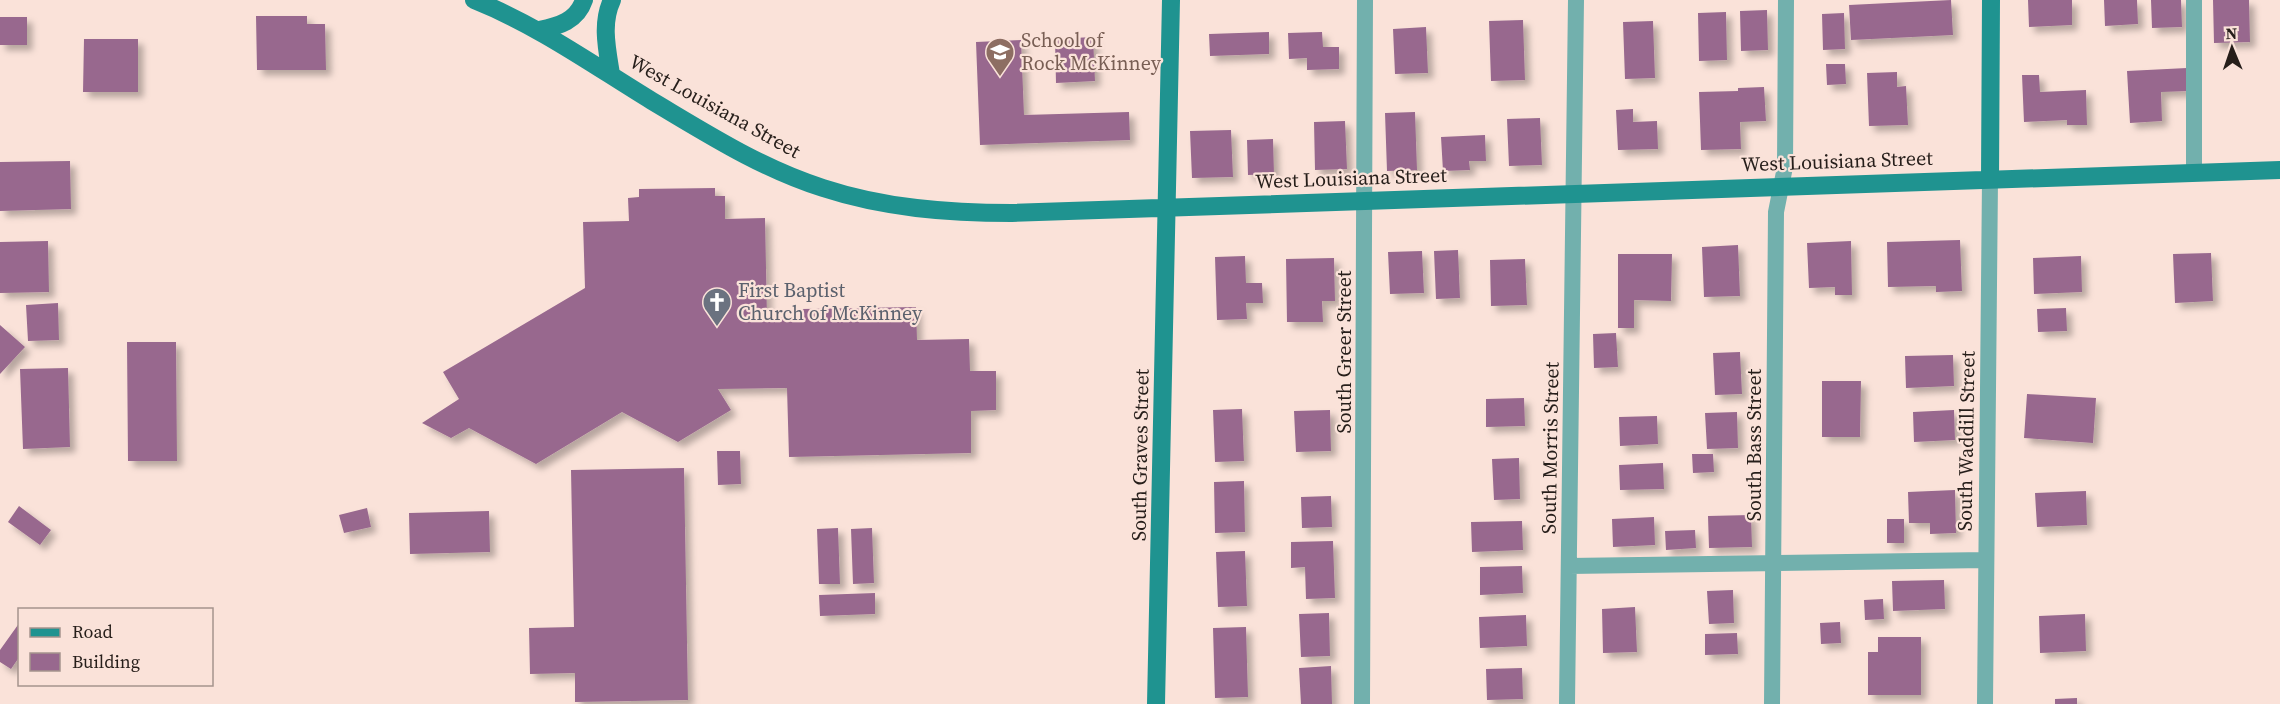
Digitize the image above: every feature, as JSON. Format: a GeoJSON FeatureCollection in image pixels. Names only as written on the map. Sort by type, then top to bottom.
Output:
{"type":"FeatureCollection","features":[{"type":"Feature","properties":{"kind":"main road","name":"West Louisiana Street"},"geometry":{"type":"LineString","coordinates":[[474,0],[539,30],[652,100],[746,154],[798,179],[846,195],[920,209],[976,213],[2280,170]]}},
{"type":"Feature","properties":{"kind":"main road"},"geometry":{"type":"LineString","coordinates":[[539,30],[567,22],[576,15],[584,0]]}},
{"type":"Feature","properties":{"kind":"main road"},"geometry":{"type":"LineString","coordinates":[[611,74],[606,18],[612,0]]}},
{"type":"Feature","properties":{"kind":"main road","name":"South Graves Street"},"geometry":{"type":"LineString","coordinates":[[1156,704],[1171,0]]}},
{"type":"Feature","properties":{"kind":"main road"},"geometry":{"type":"LineString","coordinates":[[1990,179],[1991,0]]}},
{"type":"Feature","properties":{"kind":"street","name":"South Greer Street"},"geometry":{"type":"LineString","coordinates":[[1362,704],[1366,201],[1365,0]]}},
{"type":"Feature","properties":{"kind":"street","name":"South Morris Street"},"geometry":{"type":"LineString","coordinates":[[1567,704],[1576,0]]}},
{"type":"Feature","properties":{"kind":"street","name":"South Bass Street"},"geometry":{"type":"LineString","coordinates":[[1772,704],[1776,212],[1785,167],[1786,0]]}},
{"type":"Feature","properties":{"kind":"street"},"geometry":{"type":"LineString","coordinates":[[2194,0],[2194,173]]}},
{"type":"Feature","properties":{"kind":"street","name":"South Waddill Street"},"geometry":{"type":"LineString","coordinates":[[1985,704],[1990,179]]}},
{"type":"Feature","properties":{"kind":"street"},"geometry":{"type":"LineString","coordinates":[[1569,566],[1986,560]]}},
{"type":"Feature","properties":{"kind":"building"},"geometry":{"type":"Polygon","coordinates":[[[1951,0],[1953,35],[1851,40],[1849,5],[1951,0]]]}},
{"type":"Feature","properties":{"kind":"building"},"geometry":{"type":"Polygon","coordinates":[[[2028,0],[2072,0],[2072,25],[2029,27],[2028,0]]]}},
{"type":"Feature","properties":{"kind":"building"},"geometry":{"type":"Polygon","coordinates":[[[2104,0],[2137,0],[2138,24],[2105,26],[2104,0]]]}},
{"type":"Feature","properties":{"kind":"building"},"geometry":{"type":"Polygon","coordinates":[[[2151,0],[2181,0],[2182,27],[2152,28],[2151,0]]]}},
{"type":"Feature","properties":{"kind":"building"},"geometry":{"type":"Polygon","coordinates":[[[2213,0],[2249,0],[2250,42],[2214,43],[2213,0]]]}},
{"type":"Feature","properties":{"kind":"building"},"geometry":{"type":"Polygon","coordinates":[[[1767,10],[1768,50],[1741,51],[1740,11],[1767,10]]]}},
{"type":"Feature","properties":{"kind":"building"},"geometry":{"type":"Polygon","coordinates":[[[1726,12],[1727,60],[1699,61],[1698,13],[1726,12]]]}},
{"type":"Feature","properties":{"kind":"building"},"geometry":{"type":"Polygon","coordinates":[[[1844,13],[1845,49],[1823,50],[1822,14],[1844,13]]]}},
{"type":"Feature","properties":{"kind":"building"},"geometry":{"type":"Polygon","coordinates":[[[256,16],[307,16],[307,24],[325,24],[326,70],[257,70],[256,16]]]}},
{"type":"Feature","properties":{"kind":"building"},"geometry":{"type":"Polygon","coordinates":[[[0,17],[27,17],[27,45],[0,45],[0,17]]]}},
{"type":"Feature","properties":{"kind":"building"},"geometry":{"type":"Polygon","coordinates":[[[1523,20],[1525,80],[1491,81],[1489,21],[1523,20]]]}},
{"type":"Feature","properties":{"kind":"building"},"geometry":{"type":"Polygon","coordinates":[[[1653,21],[1655,78],[1625,79],[1623,22],[1653,21]]]}},
{"type":"Feature","properties":{"kind":"building"},"geometry":{"type":"Polygon","coordinates":[[[1426,27],[1428,73],[1395,74],[1393,29],[1426,27]]]}},
{"type":"Feature","properties":{"kind":"building"},"geometry":{"type":"Polygon","coordinates":[[[1269,32],[1269,54],[1210,56],[1209,34],[1269,32]]]}},
{"type":"Feature","properties":{"kind":"building"},"geometry":{"type":"Polygon","coordinates":[[[1322,32],[1323,47],[1339,47],[1339,69],[1307,70],[1307,58],[1289,59],[1288,33],[1322,32]]]}},
{"type":"Feature","properties":{"kind":"building"},"geometry":{"type":"Polygon","coordinates":[[[1093,37],[1095,81],[1056,83],[1055,39],[1093,37]]]}},
{"type":"Feature","properties":{"kind":"building"},"geometry":{"type":"Polygon","coordinates":[[[84,39],[138,39],[138,92],[83,92],[84,39]]]}},
{"type":"Feature","properties":{"kind":"building","name":"School of Rock McKinney"},"geometry":{"type":"Polygon","coordinates":[[[1021,40],[1024,115],[1129,112],[1130,140],[980,145],[976,42],[1021,40]]]}},
{"type":"Feature","properties":{"kind":"building"},"geometry":{"type":"Polygon","coordinates":[[[1826,64],[1845,64],[1846,84],[1827,85],[1826,64]]]}},
{"type":"Feature","properties":{"kind":"building"},"geometry":{"type":"Polygon","coordinates":[[[2187,68],[2188,91],[2161,92],[2162,121],[2130,123],[2127,71],[2187,68]]]}},
{"type":"Feature","properties":{"kind":"building"},"geometry":{"type":"Polygon","coordinates":[[[1897,72],[1897,87],[1906,86],[1908,125],[1869,126],[1867,73],[1897,72]]]}},
{"type":"Feature","properties":{"kind":"building"},"geometry":{"type":"Polygon","coordinates":[[[2022,75],[2039,75],[2040,92],[2086,90],[2087,125],[2067,125],[2067,120],[2024,122],[2022,75]]]}},
{"type":"Feature","properties":{"kind":"building"},"geometry":{"type":"Polygon","coordinates":[[[1764,87],[1766,121],[1740,122],[1741,149],[1701,150],[1699,92],[1738,91],[1738,88],[1764,87]]]}},
{"type":"Feature","properties":{"kind":"building"},"geometry":{"type":"Polygon","coordinates":[[[1633,109],[1633,122],[1657,121],[1658,149],[1618,150],[1616,110],[1633,109]]]}},
{"type":"Feature","properties":{"kind":"building"},"geometry":{"type":"Polygon","coordinates":[[[1415,112],[1417,170],[1387,171],[1385,113],[1415,112]]]}},
{"type":"Feature","properties":{"kind":"building"},"geometry":{"type":"Polygon","coordinates":[[[1540,118],[1542,165],[1509,166],[1507,119],[1540,118]]]}},
{"type":"Feature","properties":{"kind":"building"},"geometry":{"type":"Polygon","coordinates":[[[1345,121],[1347,169],[1315,170],[1314,122],[1345,121]]]}},
{"type":"Feature","properties":{"kind":"building"},"geometry":{"type":"Polygon","coordinates":[[[1231,130],[1233,177],[1192,178],[1190,131],[1231,130]]]}},
{"type":"Feature","properties":{"kind":"building"},"geometry":{"type":"Polygon","coordinates":[[[1485,135],[1486,161],[1469,161],[1470,170],[1443,171],[1441,137],[1485,135]]]}},
{"type":"Feature","properties":{"kind":"building"},"geometry":{"type":"Polygon","coordinates":[[[1273,139],[1274,174],[1248,175],[1247,140],[1273,139]]]}},
{"type":"Feature","properties":{"kind":"building"},"geometry":{"type":"Polygon","coordinates":[[[70,161],[71,209],[0,211],[0,162],[70,161]]]}},
{"type":"Feature","properties":{"kind":"building","name":"First Baptist Church of McKinney"},"geometry":{"type":"Polygon","coordinates":[[[715,188],[715,196],[725,196],[725,219],[765,218],[767,318],[802,317],[802,309],[916,307],[917,340],[969,339],[970,371],[996,371],[996,410],[971,411],[971,453],[789,457],[787,388],[718,389],[731,410],[678,442],[622,412],[536,464],[469,428],[451,438],[422,423],[459,399],[443,372],[585,288],[583,222],[629,221],[628,198],[639,197],[639,189],[715,188]]]}},
{"type":"Feature","properties":{"kind":"building"},"geometry":{"type":"Polygon","coordinates":[[[1960,240],[1962,291],[1936,292],[1936,286],[1888,287],[1887,242],[1960,240]]]}},
{"type":"Feature","properties":{"kind":"building"},"geometry":{"type":"Polygon","coordinates":[[[48,241],[49,292],[0,293],[0,242],[48,241]]]}},
{"type":"Feature","properties":{"kind":"building"},"geometry":{"type":"Polygon","coordinates":[[[1851,241],[1852,295],[1835,295],[1835,287],[1809,288],[1807,243],[1851,241]]]}},
{"type":"Feature","properties":{"kind":"building"},"geometry":{"type":"Polygon","coordinates":[[[1738,245],[1740,296],[1704,297],[1702,247],[1738,245]]]}},
{"type":"Feature","properties":{"kind":"building"},"geometry":{"type":"Polygon","coordinates":[[[1458,250],[1460,298],[1436,299],[1434,251],[1458,250]]]}},
{"type":"Feature","properties":{"kind":"building"},"geometry":{"type":"Polygon","coordinates":[[[1422,251],[1424,293],[1390,294],[1388,252],[1422,251]]]}},
{"type":"Feature","properties":{"kind":"building"},"geometry":{"type":"Polygon","coordinates":[[[2211,253],[2213,301],[2175,303],[2173,254],[2211,253]]]}},
{"type":"Feature","properties":{"kind":"building"},"geometry":{"type":"Polygon","coordinates":[[[1618,254],[1672,254],[1671,301],[1634,300],[1634,328],[1618,328],[1618,254]]]}},
{"type":"Feature","properties":{"kind":"building"},"geometry":{"type":"Polygon","coordinates":[[[1245,256],[1246,283],[1262,283],[1263,303],[1246,303],[1247,319],[1217,320],[1215,257],[1245,256]]]}},
{"type":"Feature","properties":{"kind":"building"},"geometry":{"type":"Polygon","coordinates":[[[2081,256],[2082,292],[2034,294],[2033,258],[2081,256]]]}},
{"type":"Feature","properties":{"kind":"building"},"geometry":{"type":"Polygon","coordinates":[[[1334,258],[1335,301],[1322,301],[1323,322],[1287,322],[1286,259],[1334,258]]]}},
{"type":"Feature","properties":{"kind":"building"},"geometry":{"type":"Polygon","coordinates":[[[1525,259],[1527,305],[1491,306],[1490,260],[1525,259]]]}},
{"type":"Feature","properties":{"kind":"building"},"geometry":{"type":"Polygon","coordinates":[[[58,303],[59,340],[28,341],[26,305],[58,303]]]}},
{"type":"Feature","properties":{"kind":"building"},"geometry":{"type":"Polygon","coordinates":[[[2066,308],[2067,331],[2038,332],[2037,309],[2066,308]]]}},
{"type":"Feature","properties":{"kind":"building"},"geometry":{"type":"Polygon","coordinates":[[[0,325],[25,347],[0,374],[0,325]]]}},
{"type":"Feature","properties":{"kind":"building"},"geometry":{"type":"Polygon","coordinates":[[[1616,333],[1618,367],[1594,368],[1593,334],[1616,333]]]}},
{"type":"Feature","properties":{"kind":"building"},"geometry":{"type":"Polygon","coordinates":[[[127,342],[176,342],[177,461],[128,461],[127,342]]]}},
{"type":"Feature","properties":{"kind":"building"},"geometry":{"type":"Polygon","coordinates":[[[1740,352],[1742,394],[1715,395],[1713,353],[1740,352]]]}},
{"type":"Feature","properties":{"kind":"building"},"geometry":{"type":"Polygon","coordinates":[[[1953,355],[1954,386],[1906,388],[1905,356],[1953,355]]]}},
{"type":"Feature","properties":{"kind":"building"},"geometry":{"type":"Polygon","coordinates":[[[68,368],[70,447],[23,449],[20,369],[68,368]]]}},
{"type":"Feature","properties":{"kind":"building"},"geometry":{"type":"Polygon","coordinates":[[[1822,381],[1861,381],[1860,437],[1822,437],[1822,381]]]}},
{"type":"Feature","properties":{"kind":"building"},"geometry":{"type":"Polygon","coordinates":[[[2027,394],[2096,398],[2093,443],[2024,438],[2027,394]]]}},
{"type":"Feature","properties":{"kind":"building"},"geometry":{"type":"Polygon","coordinates":[[[1524,398],[1525,426],[1486,427],[1486,399],[1524,398]]]}},
{"type":"Feature","properties":{"kind":"building"},"geometry":{"type":"Polygon","coordinates":[[[1242,409],[1244,461],[1215,462],[1213,410],[1242,409]]]}},
{"type":"Feature","properties":{"kind":"building"},"geometry":{"type":"Polygon","coordinates":[[[1330,410],[1331,451],[1296,452],[1294,411],[1330,410]]]}},
{"type":"Feature","properties":{"kind":"building"},"geometry":{"type":"Polygon","coordinates":[[[1954,410],[1955,440],[1914,442],[1913,412],[1954,410]]]}},
{"type":"Feature","properties":{"kind":"building"},"geometry":{"type":"Polygon","coordinates":[[[1737,412],[1738,448],[1707,449],[1705,413],[1737,412]]]}},
{"type":"Feature","properties":{"kind":"building"},"geometry":{"type":"Polygon","coordinates":[[[1657,416],[1658,444],[1620,446],[1619,417],[1657,416]]]}},
{"type":"Feature","properties":{"kind":"building"},"geometry":{"type":"Polygon","coordinates":[[[717,451],[740,451],[741,484],[718,485],[717,451]]]}},
{"type":"Feature","properties":{"kind":"building"},"geometry":{"type":"Polygon","coordinates":[[[1692,454],[1713,454],[1714,472],[1693,473],[1692,454]]]}},
{"type":"Feature","properties":{"kind":"building"},"geometry":{"type":"Polygon","coordinates":[[[1519,458],[1520,499],[1494,500],[1492,459],[1519,458]]]}},
{"type":"Feature","properties":{"kind":"building"},"geometry":{"type":"Polygon","coordinates":[[[1663,463],[1664,489],[1620,490],[1619,465],[1663,463]]]}},
{"type":"Feature","properties":{"kind":"building"},"geometry":{"type":"Polygon","coordinates":[[[684,468],[688,700],[575,702],[575,673],[530,674],[529,628],[574,627],[571,470],[684,468]]]}},
{"type":"Feature","properties":{"kind":"building"},"geometry":{"type":"Polygon","coordinates":[[[1244,481],[1245,532],[1215,533],[1214,482],[1244,481]]]}},
{"type":"Feature","properties":{"kind":"building"},"geometry":{"type":"Polygon","coordinates":[[[1955,490],[1956,533],[1930,534],[1930,523],[1909,523],[1908,492],[1955,490]]]}},
{"type":"Feature","properties":{"kind":"building"},"geometry":{"type":"Polygon","coordinates":[[[2086,491],[2087,525],[2037,527],[2035,493],[2086,491]]]}},
{"type":"Feature","properties":{"kind":"building"},"geometry":{"type":"Polygon","coordinates":[[[1331,496],[1332,527],[1302,528],[1301,497],[1331,496]]]}},
{"type":"Feature","properties":{"kind":"building"},"geometry":{"type":"Polygon","coordinates":[[[19,506],[51,530],[40,545],[8,522],[19,506]]]}},
{"type":"Feature","properties":{"kind":"building"},"geometry":{"type":"Polygon","coordinates":[[[367,508],[371,527],[344,533],[339,515],[367,508]]]}},
{"type":"Feature","properties":{"kind":"building"},"geometry":{"type":"Polygon","coordinates":[[[489,511],[490,552],[410,554],[409,513],[489,511]]]}},
{"type":"Feature","properties":{"kind":"building"},"geometry":{"type":"Polygon","coordinates":[[[1751,515],[1752,547],[1709,548],[1708,516],[1751,515]]]}},
{"type":"Feature","properties":{"kind":"building"},"geometry":{"type":"Polygon","coordinates":[[[1654,517],[1655,545],[1613,547],[1612,519],[1654,517]]]}},
{"type":"Feature","properties":{"kind":"building"},"geometry":{"type":"Polygon","coordinates":[[[1887,519],[1904,519],[1904,543],[1887,543],[1887,519]]]}},
{"type":"Feature","properties":{"kind":"building"},"geometry":{"type":"Polygon","coordinates":[[[1522,521],[1523,550],[1472,552],[1471,522],[1522,521]]]}},
{"type":"Feature","properties":{"kind":"building"},"geometry":{"type":"Polygon","coordinates":[[[838,528],[840,584],[819,584],[817,529],[838,528]]]}},
{"type":"Feature","properties":{"kind":"building"},"geometry":{"type":"Polygon","coordinates":[[[872,528],[874,583],[853,584],[851,529],[872,528]]]}},
{"type":"Feature","properties":{"kind":"building"},"geometry":{"type":"Polygon","coordinates":[[[1695,530],[1696,548],[1666,550],[1665,531],[1695,530]]]}},
{"type":"Feature","properties":{"kind":"building"},"geometry":{"type":"Polygon","coordinates":[[[1333,541],[1335,598],[1306,599],[1305,567],[1291,568],[1291,542],[1333,541]]]}},
{"type":"Feature","properties":{"kind":"building"},"geometry":{"type":"Polygon","coordinates":[[[1245,551],[1247,606],[1218,607],[1216,552],[1245,551]]]}},
{"type":"Feature","properties":{"kind":"building"},"geometry":{"type":"Polygon","coordinates":[[[1522,566],[1523,593],[1480,595],[1480,567],[1522,566]]]}},
{"type":"Feature","properties":{"kind":"building"},"geometry":{"type":"Polygon","coordinates":[[[1944,580],[1945,609],[1893,611],[1892,581],[1944,580]]]}},
{"type":"Feature","properties":{"kind":"building"},"geometry":{"type":"Polygon","coordinates":[[[1733,590],[1734,623],[1709,624],[1707,591],[1733,590]]]}},
{"type":"Feature","properties":{"kind":"building"},"geometry":{"type":"Polygon","coordinates":[[[875,593],[875,614],[820,616],[819,595],[875,593]]]}},
{"type":"Feature","properties":{"kind":"building"},"geometry":{"type":"Polygon","coordinates":[[[1883,599],[1884,619],[1865,620],[1864,600],[1883,599]]]}},
{"type":"Feature","properties":{"kind":"building"},"geometry":{"type":"Polygon","coordinates":[[[1635,607],[1637,652],[1603,653],[1602,609],[1635,607]]]}},
{"type":"Feature","properties":{"kind":"building"},"geometry":{"type":"Polygon","coordinates":[[[1329,613],[1330,656],[1301,657],[1299,614],[1329,613]]]}},
{"type":"Feature","properties":{"kind":"building"},"geometry":{"type":"Polygon","coordinates":[[[2085,614],[2086,651],[2040,653],[2039,616],[2085,614]]]}},
{"type":"Feature","properties":{"kind":"building"},"geometry":{"type":"Polygon","coordinates":[[[1526,615],[1527,646],[1480,648],[1479,617],[1526,615]]]}},
{"type":"Feature","properties":{"kind":"building"},"geometry":{"type":"Polygon","coordinates":[[[1840,622],[1841,643],[1821,644],[1820,623],[1840,622]]]}},
{"type":"Feature","properties":{"kind":"building"},"geometry":{"type":"Polygon","coordinates":[[[18,625],[18,659],[11,669],[0,662],[0,650],[18,625]]]}},
{"type":"Feature","properties":{"kind":"building"},"geometry":{"type":"Polygon","coordinates":[[[1246,627],[1248,697],[1215,698],[1213,628],[1246,627]]]}},
{"type":"Feature","properties":{"kind":"building"},"geometry":{"type":"Polygon","coordinates":[[[1737,633],[1738,654],[1705,655],[1705,634],[1737,633]]]}},
{"type":"Feature","properties":{"kind":"building"},"geometry":{"type":"Polygon","coordinates":[[[1878,637],[1921,637],[1921,695],[1868,695],[1868,652],[1878,652],[1878,637]]]}},
{"type":"Feature","properties":{"kind":"building"},"geometry":{"type":"Polygon","coordinates":[[[1331,666],[1332,704],[1301,704],[1299,668],[1331,666]]]}},
{"type":"Feature","properties":{"kind":"building"},"geometry":{"type":"Polygon","coordinates":[[[1522,668],[1523,699],[1487,700],[1486,669],[1522,668]]]}},
{"type":"Feature","properties":{"kind":"building"},"geometry":{"type":"Polygon","coordinates":[[[2077,698],[2077,704],[2055,704],[2055,699],[2077,698]]]}},
{"type":"Feature","properties":{"kind":"place","name":"School of Rock McKinney"},"geometry":{"type":"Point","coordinates":[1000,78]}},
{"type":"Feature","properties":{"kind":"place","name":"First Baptist Church of McKinney"},"geometry":{"type":"Point","coordinates":[717,328]}}]}
